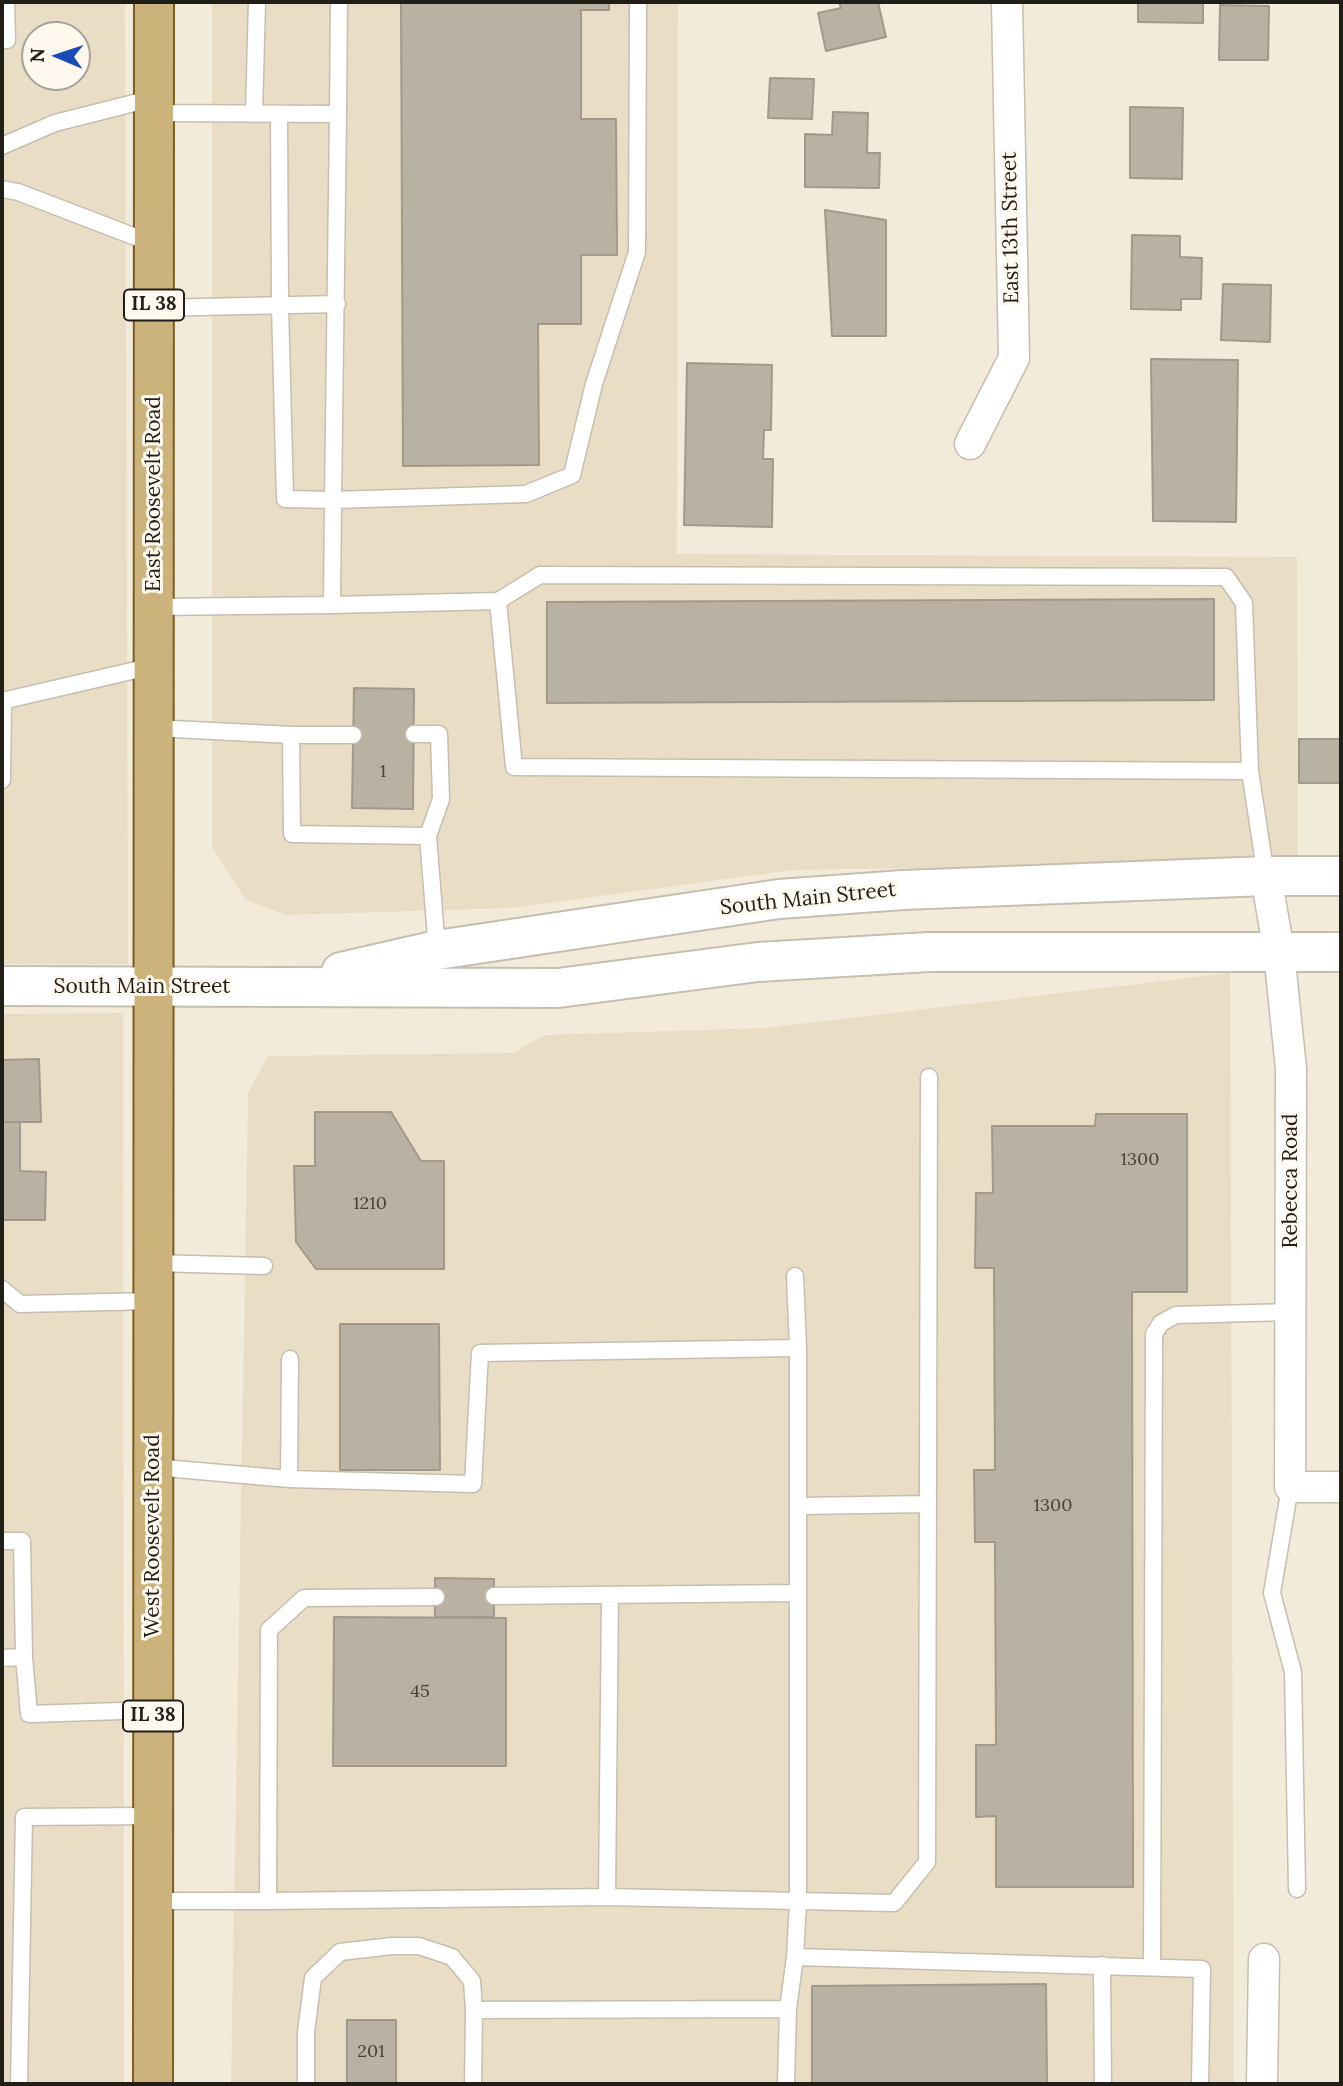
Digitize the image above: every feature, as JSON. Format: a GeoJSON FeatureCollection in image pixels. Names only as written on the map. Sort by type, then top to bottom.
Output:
{"type":"FeatureCollection","features":[{"type":"Feature","properties":{"kind":"main road","name":"East Roosevelt Road"},"geometry":{"type":"LineString","coordinates":[[154,2],[155,987]]}},
{"type":"Feature","properties":{"kind":"main road","name":"West Roosevelt Road"},"geometry":{"type":"LineString","coordinates":[[153,2084],[155,987]]}},
{"type":"Feature","properties":{"kind":"street","name":"East 13th Street"},"geometry":{"type":"LineString","coordinates":[[970,444],[1014,358],[1007,2]]}},
{"type":"Feature","properties":{"kind":"street","name":"South Main Street"},"geometry":{"type":"LineString","coordinates":[[281,986],[437,950],[779,899],[917,889],[1266,876],[1341,876]]}},
{"type":"Feature","properties":{"kind":"street","name":"Rebecca Road"},"geometry":{"type":"LineString","coordinates":[[1266,876],[1279,952],[1291,1069],[1290,1487]]}},
{"type":"Feature","properties":{"kind":"street","name":"South Main Street"},"geometry":{"type":"LineString","coordinates":[[2,986],[558,988],[758,962],[929,952],[1341,952]]}},
{"type":"Feature","properties":{"kind":"street"},"geometry":{"type":"LineString","coordinates":[[1290,1487],[1341,1487]]}},
{"type":"Feature","properties":{"kind":"street"},"geometry":{"type":"LineString","coordinates":[[1262,2084],[1264,1959]]}},
{"type":"Feature","properties":{"kind":"lane"},"geometry":{"type":"LineString","coordinates":[[2,40],[7,40],[6,2]]}},
{"type":"Feature","properties":{"kind":"lane"},"geometry":{"type":"LineString","coordinates":[[254,114],[257,2]]}},
{"type":"Feature","properties":{"kind":"lane"},"geometry":{"type":"LineString","coordinates":[[332,605],[339,2]]}},
{"type":"Feature","properties":{"kind":"lane"},"geometry":{"type":"LineString","coordinates":[[279,114],[285,499],[526,494],[572,475],[594,384],[637,252],[638,2]]}},
{"type":"Feature","properties":{"kind":"lane"},"geometry":{"type":"LineString","coordinates":[[2,146],[55,123],[154,105],[254,114],[338,114]]}},
{"type":"Feature","properties":{"kind":"lane"},"geometry":{"type":"LineString","coordinates":[[2,190],[18,192],[154,244]]}},
{"type":"Feature","properties":{"kind":"lane"},"geometry":{"type":"LineString","coordinates":[[154,308],[337,304]]}},
{"type":"Feature","properties":{"kind":"lane"},"geometry":{"type":"LineString","coordinates":[[154,607],[498,601],[540,575],[1226,577],[1244,603],[1250,771],[1266,876]]}},
{"type":"Feature","properties":{"kind":"lane"},"geometry":{"type":"LineString","coordinates":[[498,601],[514,767],[1250,771]]}},
{"type":"Feature","properties":{"kind":"lane"},"geometry":{"type":"LineString","coordinates":[[2,780],[2,701],[155,665]]}},
{"type":"Feature","properties":{"kind":"lane"},"geometry":{"type":"LineString","coordinates":[[154,728],[292,735],[353,735]]}},
{"type":"Feature","properties":{"kind":"lane"},"geometry":{"type":"LineString","coordinates":[[414,734],[439,734],[440,799],[428,836],[437,950]]}},
{"type":"Feature","properties":{"kind":"lane"},"geometry":{"type":"LineString","coordinates":[[292,735],[292,834],[428,836]]}},
{"type":"Feature","properties":{"kind":"lane"},"geometry":{"type":"LineString","coordinates":[[153,1900],[607,1897],[894,1903],[927,1862],[929,1077]]}},
{"type":"Feature","properties":{"kind":"lane"},"geometry":{"type":"LineString","coordinates":[[154,1263],[264,1266]]}},
{"type":"Feature","properties":{"kind":"lane"},"geometry":{"type":"LineString","coordinates":[[786,2084],[788,2009],[798,1903],[795,1276]]}},
{"type":"Feature","properties":{"kind":"lane"},"geometry":{"type":"LineString","coordinates":[[2,1289],[20,1304],[154,1301]]}},
{"type":"Feature","properties":{"kind":"lane"},"geometry":{"type":"LineString","coordinates":[[1152,1967],[1154,1334],[1161,1323],[1176,1315],[1290,1312]]}},
{"type":"Feature","properties":{"kind":"lane"},"geometry":{"type":"LineString","coordinates":[[153,1467],[289,1479],[472,1484],[480,1353],[797,1348]]}},
{"type":"Feature","properties":{"kind":"lane"},"geometry":{"type":"LineString","coordinates":[[289,1479],[290,1359]]}},
{"type":"Feature","properties":{"kind":"lane"},"geometry":{"type":"LineString","coordinates":[[1290,1487],[1272,1593],[1293,1672],[1297,1889]]}},
{"type":"Feature","properties":{"kind":"lane"},"geometry":{"type":"LineString","coordinates":[[798,1506],[928,1504]]}},
{"type":"Feature","properties":{"kind":"lane"},"geometry":{"type":"LineString","coordinates":[[2,1541],[22,1541],[24,1657],[29,1714],[153,1710]]}},
{"type":"Feature","properties":{"kind":"lane"},"geometry":{"type":"LineString","coordinates":[[494,1596],[797,1593]]}},
{"type":"Feature","properties":{"kind":"lane"},"geometry":{"type":"LineString","coordinates":[[607,1897],[610,1595]]}},
{"type":"Feature","properties":{"kind":"lane"},"geometry":{"type":"LineString","coordinates":[[268,1901],[269,1630],[304,1598],[436,1597]]}},
{"type":"Feature","properties":{"kind":"lane"},"geometry":{"type":"LineString","coordinates":[[2,1658],[24,1657]]}},
{"type":"Feature","properties":{"kind":"lane"},"geometry":{"type":"LineString","coordinates":[[19,2084],[24,1817],[153,1816]]}},
{"type":"Feature","properties":{"kind":"lane"},"geometry":{"type":"LineString","coordinates":[[306,2084],[306,2032],[313,1978],[340,1952],[392,1946],[419,1946],[452,1957],[472,1981],[472,2084]]}},
{"type":"Feature","properties":{"kind":"lane"},"geometry":{"type":"LineString","coordinates":[[795,1957],[1202,1969],[1200,2084]]}},
{"type":"Feature","properties":{"kind":"lane"},"geometry":{"type":"LineString","coordinates":[[1102,1965],[1103,2084]]}},
{"type":"Feature","properties":{"kind":"lane"},"geometry":{"type":"LineString","coordinates":[[474,2010],[788,2009]]}},
{"type":"Feature","properties":{"kind":"shaded area"},"geometry":{"type":"Polygon","coordinates":[[[2,2],[125,2],[128,964],[2,964],[2,2]]]}},
{"type":"Feature","properties":{"kind":"shaded area"},"geometry":{"type":"Polygon","coordinates":[[[212,2],[678,2],[677,554],[1297,557],[1298,862],[793,870],[511,908],[286,915],[246,900],[212,848],[212,2]]]}},
{"type":"Feature","properties":{"kind":"shaded area"},"geometry":{"type":"Polygon","coordinates":[[[1230,973],[1234,2084],[231,2084],[248,1093],[268,1056],[513,1053],[544,1035],[765,1028],[1230,973]]]}},
{"type":"Feature","properties":{"kind":"shaded area"},"geometry":{"type":"Polygon","coordinates":[[[123,1013],[124,2084],[2,2084],[2,1014],[123,1013]]]}},
{"type":"Feature","properties":{"kind":"building"},"geometry":{"type":"Polygon","coordinates":[[[401,2],[609,2],[609,10],[581,10],[581,119],[616,119],[617,255],[581,255],[581,324],[538,324],[539,465],[403,466],[401,2]]]}},
{"type":"Feature","properties":{"kind":"building"},"geometry":{"type":"Polygon","coordinates":[[[839,2],[878,2],[886,37],[826,51],[818,13],[841,8],[839,2]]]}},
{"type":"Feature","properties":{"kind":"building"},"geometry":{"type":"Polygon","coordinates":[[[1138,2],[1203,2],[1203,23],[1138,22],[1138,2]]]}},
{"type":"Feature","properties":{"kind":"building"},"geometry":{"type":"Polygon","coordinates":[[[1220,5],[1269,6],[1268,60],[1219,60],[1220,5]]]}},
{"type":"Feature","properties":{"kind":"building"},"geometry":{"type":"Polygon","coordinates":[[[770,78],[814,79],[812,119],[768,118],[770,78]]]}},
{"type":"Feature","properties":{"kind":"building"},"geometry":{"type":"Polygon","coordinates":[[[1130,107],[1183,108],[1182,179],[1130,178],[1130,107]]]}},
{"type":"Feature","properties":{"kind":"building"},"geometry":{"type":"Polygon","coordinates":[[[833,112],[868,113],[867,153],[880,153],[879,188],[805,187],[805,134],[832,135],[833,112]]]}},
{"type":"Feature","properties":{"kind":"building"},"geometry":{"type":"Polygon","coordinates":[[[825,210],[886,220],[886,336],[832,336],[825,210]]]}},
{"type":"Feature","properties":{"kind":"building"},"geometry":{"type":"Polygon","coordinates":[[[1132,235],[1180,236],[1180,257],[1202,258],[1201,299],[1181,299],[1181,310],[1131,309],[1132,235]]]}},
{"type":"Feature","properties":{"kind":"building"},"geometry":{"type":"Polygon","coordinates":[[[1223,284],[1271,285],[1270,342],[1221,340],[1223,284]]]}},
{"type":"Feature","properties":{"kind":"building"},"geometry":{"type":"Polygon","coordinates":[[[1151,359],[1238,360],[1236,522],[1153,521],[1151,359]]]}},
{"type":"Feature","properties":{"kind":"building"},"geometry":{"type":"Polygon","coordinates":[[[687,363],[772,365],[771,430],[764,430],[763,459],[773,459],[772,527],[684,525],[687,363]]]}},
{"type":"Feature","properties":{"kind":"building"},"geometry":{"type":"Polygon","coordinates":[[[1214,599],[1214,700],[547,703],[547,602],[1214,599]]]}},
{"type":"Feature","properties":{"kind":"building"},"geometry":{"type":"Polygon","coordinates":[[[354,688],[414,689],[413,809],[352,808],[354,688]]]}},
{"type":"Feature","properties":{"kind":"building"},"geometry":{"type":"Polygon","coordinates":[[[1299,739],[1341,739],[1341,783],[1299,783],[1299,739]]]}},
{"type":"Feature","properties":{"kind":"building"},"geometry":{"type":"Polygon","coordinates":[[[39,1059],[41,1122],[2,1122],[2,1060],[39,1059]]]}},
{"type":"Feature","properties":{"kind":"building"},"geometry":{"type":"Polygon","coordinates":[[[315,1112],[391,1112],[421,1161],[444,1161],[444,1269],[316,1269],[296,1242],[294,1166],[315,1166],[315,1112]]]}},
{"type":"Feature","properties":{"kind":"building"},"geometry":{"type":"Polygon","coordinates":[[[1096,1114],[1187,1114],[1187,1292],[1132,1292],[1133,1887],[996,1887],[996,1816],[976,1817],[976,1745],[996,1745],[995,1542],[975,1542],[974,1470],[995,1470],[994,1268],[975,1268],[976,1193],[993,1193],[992,1126],[1095,1126],[1096,1114]]]}},
{"type":"Feature","properties":{"kind":"building"},"geometry":{"type":"Polygon","coordinates":[[[2,1122],[20,1122],[20,1171],[46,1172],[45,1220],[2,1220],[2,1122]]]}},
{"type":"Feature","properties":{"kind":"building"},"geometry":{"type":"Polygon","coordinates":[[[340,1324],[439,1324],[440,1470],[340,1470],[340,1324]]]}},
{"type":"Feature","properties":{"kind":"building"},"geometry":{"type":"Polygon","coordinates":[[[435,1578],[494,1579],[494,1617],[435,1617],[435,1578]]]}},
{"type":"Feature","properties":{"kind":"building"},"geometry":{"type":"Polygon","coordinates":[[[334,1617],[506,1618],[506,1766],[333,1766],[334,1617]]]}},
{"type":"Feature","properties":{"kind":"building"},"geometry":{"type":"Polygon","coordinates":[[[1046,1984],[1047,2084],[812,2084],[812,1986],[1046,1984]]]}},
{"type":"Feature","properties":{"kind":"building"},"geometry":{"type":"Polygon","coordinates":[[[347,2020],[396,2020],[396,2084],[347,2084],[347,2020]]]}}]}
